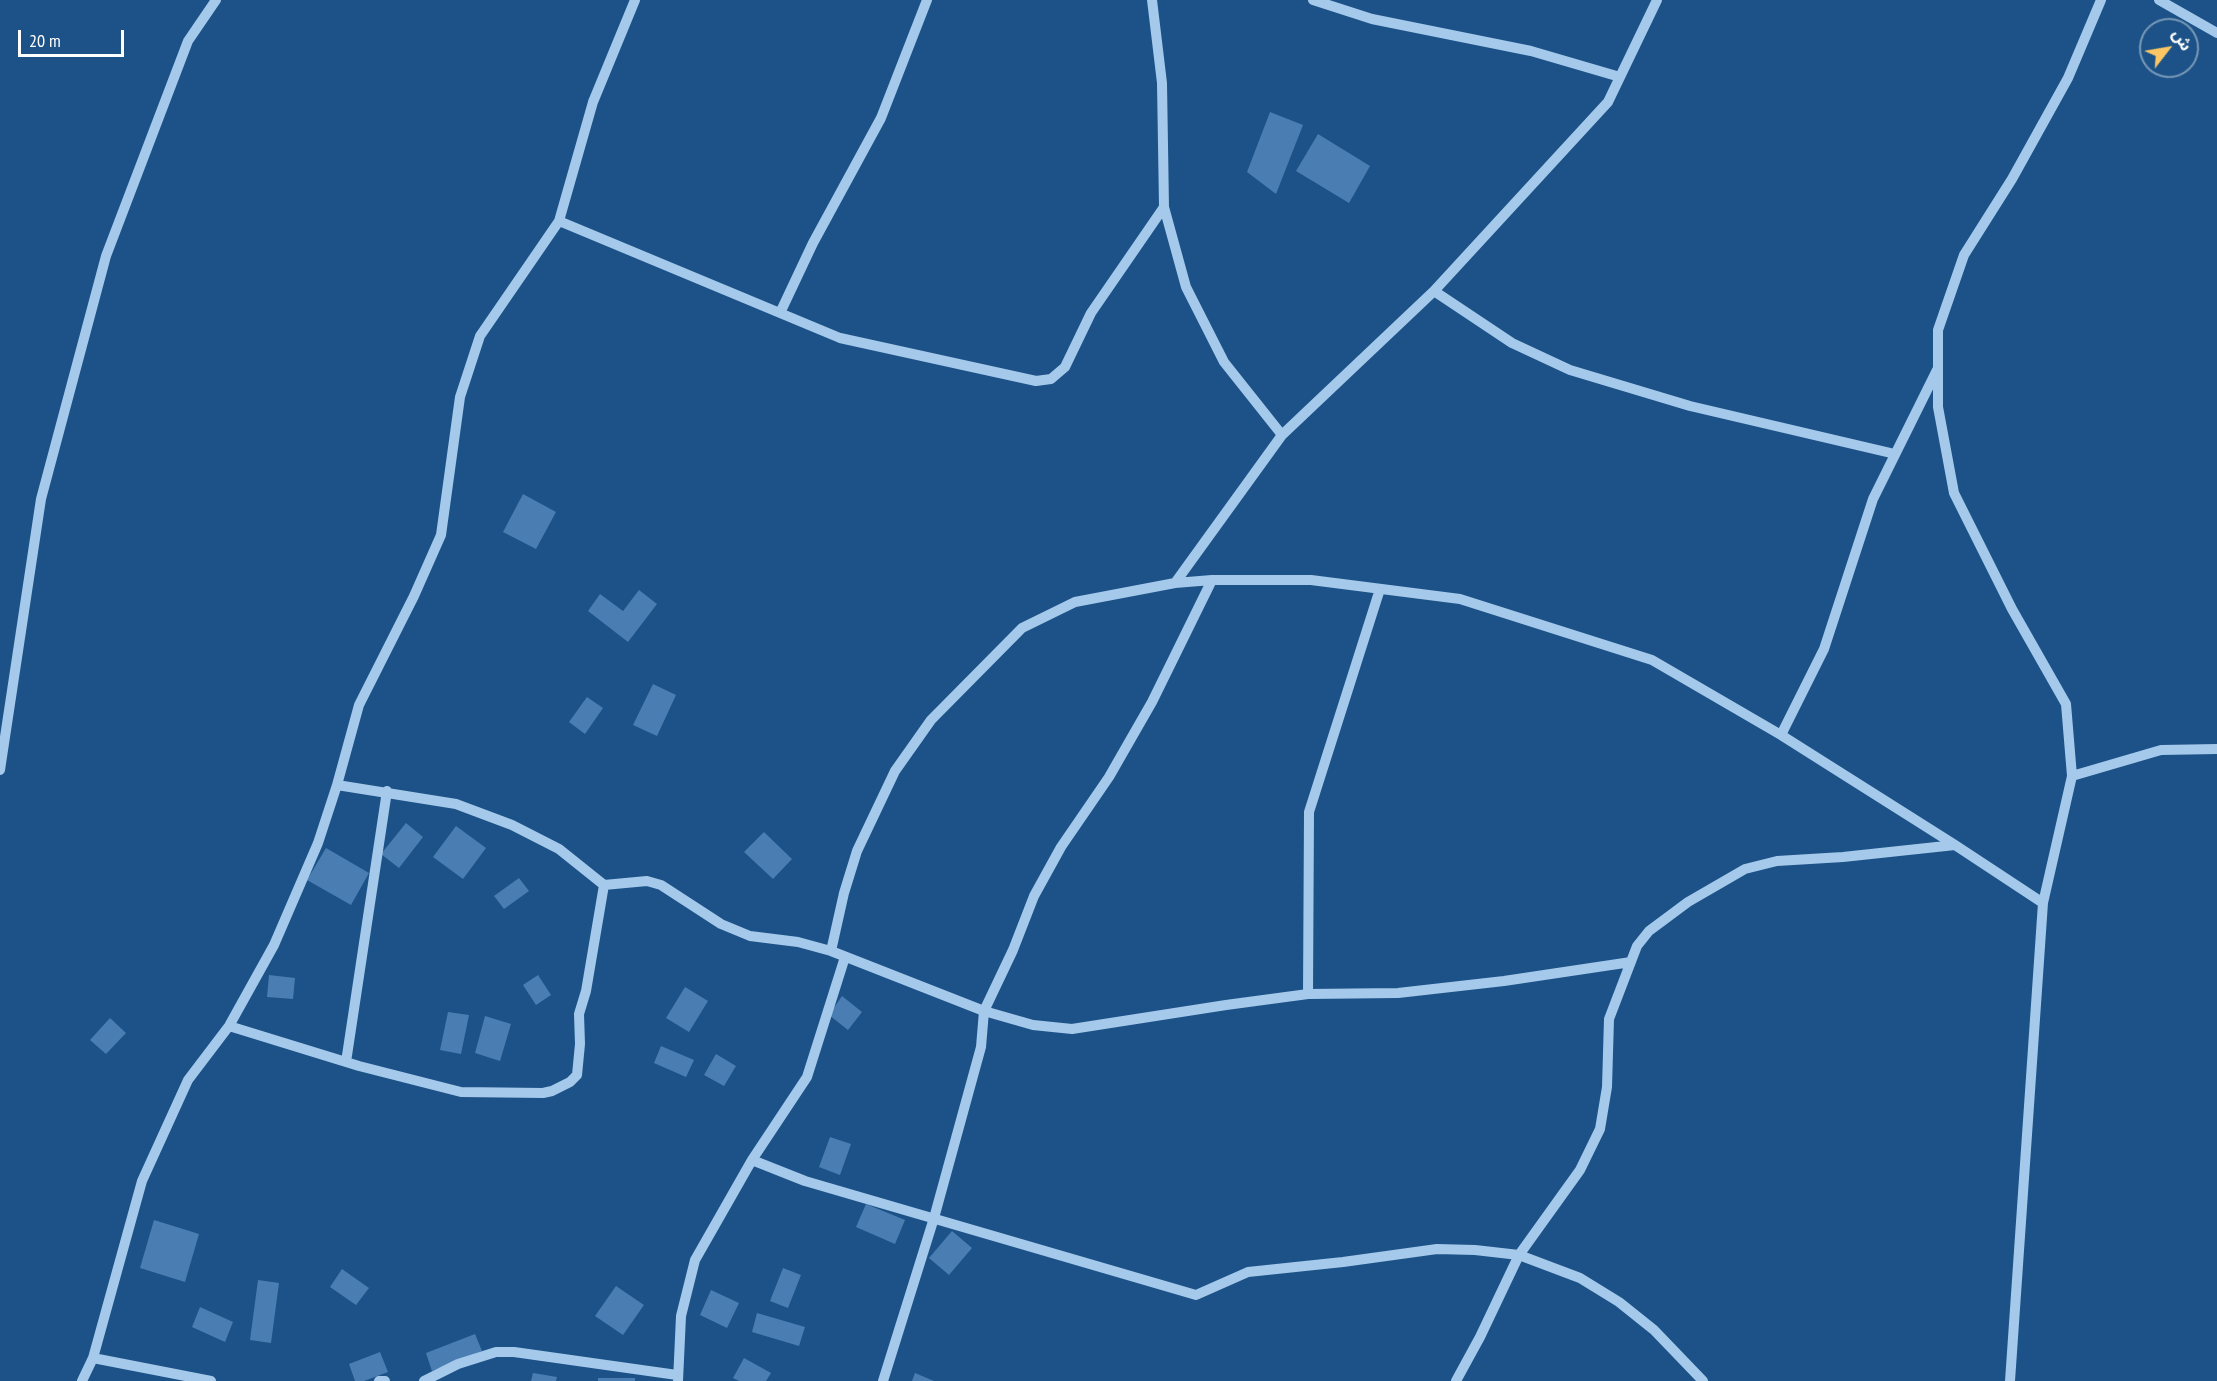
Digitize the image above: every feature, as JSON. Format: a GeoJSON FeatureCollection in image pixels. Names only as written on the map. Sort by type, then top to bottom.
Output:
{"type":"FeatureCollection","features":[{"type":"Feature","properties":{"kind":"street"},"geometry":{"type":"LineString","coordinates":[[0,770],[41,500],[106,256],[188,40],[216,0]]}},
{"type":"Feature","properties":{"kind":"street"},"geometry":{"type":"LineString","coordinates":[[82,1381],[93,1358],[142,1181],[188,1080],[229,1026],[274,945],[318,843],[359,705],[414,596],[441,535],[460,397],[480,336],[559,221],[593,102],[635,0]]}},
{"type":"Feature","properties":{"kind":"street"},"geometry":{"type":"LineString","coordinates":[[780,313],[813,243],[881,118],[927,0]]}},
{"type":"Feature","properties":{"kind":"street"},"geometry":{"type":"LineString","coordinates":[[1152,0],[1162,83],[1164,207],[1186,286],[1224,362],[1282,435]]}},
{"type":"Feature","properties":{"kind":"street"},"geometry":{"type":"LineString","coordinates":[[1313,0],[1372,19],[1531,51],[1620,77]]}},
{"type":"Feature","properties":{"kind":"street"},"geometry":{"type":"LineString","coordinates":[[1175,583],[1282,435],[1434,291],[1608,102],[1657,0]]}},
{"type":"Feature","properties":{"kind":"street"},"geometry":{"type":"LineString","coordinates":[[2010,1381],[2043,903],[2072,776],[2066,704],[2012,609],[1954,493],[1938,407],[1938,330],[1964,255],[2012,179],[2068,78],[2101,0]]}},
{"type":"Feature","properties":{"kind":"street"},"geometry":{"type":"LineString","coordinates":[[2159,0],[2217,33]]}},
{"type":"Feature","properties":{"kind":"street"},"geometry":{"type":"LineString","coordinates":[[559,221],[840,338],[1036,381],[1051,379],[1065,367],[1091,314],[1164,207]]}},
{"type":"Feature","properties":{"kind":"street"},"geometry":{"type":"LineString","coordinates":[[1434,291],[1512,343],[1570,370],[1690,406],[1895,454]]}},
{"type":"Feature","properties":{"kind":"street"},"geometry":{"type":"LineString","coordinates":[[1781,735],[1824,649],[1873,499],[1938,368]]}},
{"type":"Feature","properties":{"kind":"street"},"geometry":{"type":"LineString","coordinates":[[831,951],[844,893],[857,851],[895,771],[931,720],[1022,628],[1075,602],[1175,583],[1212,579],[1311,580],[1460,599],[1652,660],[1781,735],[2043,903]]}},
{"type":"Feature","properties":{"kind":"street"},"geometry":{"type":"LineString","coordinates":[[883,1381],[934,1218],[981,1047],[984,1011],[1013,951],[1034,896],[1061,847],[1109,777],[1152,702],[1212,579]]}},
{"type":"Feature","properties":{"kind":"street"},"geometry":{"type":"LineString","coordinates":[[1308,994],[1309,812],[1380,589]]}},
{"type":"Feature","properties":{"kind":"street"},"geometry":{"type":"LineString","coordinates":[[2072,776],[2161,750],[2217,749]]}},
{"type":"Feature","properties":{"kind":"street"},"geometry":{"type":"LineString","coordinates":[[337,785],[387,791],[456,804],[512,825],[559,849],[604,885],[647,880],[661,885],[721,924],[750,936],[798,942],[831,951],[984,1011],[1033,1025],[1072,1029],[1308,994],[1398,993],[1504,981],[1631,962]]}},
{"type":"Feature","properties":{"kind":"street"},"geometry":{"type":"LineString","coordinates":[[346,1062],[387,791]]}},
{"type":"Feature","properties":{"kind":"street"},"geometry":{"type":"LineString","coordinates":[[1456,1381],[1519,1256],[1580,1170],[1600,1129],[1607,1087],[1609,1019],[1637,946],[1649,931],[1688,902],[1745,869],[1777,861],[1844,857],[1955,845]]}},
{"type":"Feature","properties":{"kind":"street"},"geometry":{"type":"LineString","coordinates":[[229,1026],[346,1062],[461,1092],[543,1093],[552,1091],[570,1082],[577,1075],[579,1014],[586,991],[604,885]]}},
{"type":"Feature","properties":{"kind":"street"},"geometry":{"type":"LineString","coordinates":[[424,1381],[459,1364],[496,1352],[514,1352],[678,1378],[681,1316],[694,1260],[752,1160],[807,1077],[845,957]]}},
{"type":"Feature","properties":{"kind":"street"},"geometry":{"type":"LineString","coordinates":[[752,1160],[805,1180],[1196,1295],[1248,1272],[1437,1249],[1475,1250],[1519,1256],[1580,1278],[1619,1302],[1654,1330],[1703,1381]]}},
{"type":"Feature","properties":{"kind":"street"},"geometry":{"type":"LineString","coordinates":[[93,1358],[211,1381]]}},
{"type":"Feature","properties":{"kind":"street"},"geometry":{"type":"LineString","coordinates":[[379,1381],[385,1381]]}},
{"type":"Feature","properties":{"kind":"building"},"geometry":{"type":"Polygon","coordinates":[[[1270,112],[1303,125],[1276,194],[1247,172],[1270,112]]]}},
{"type":"Feature","properties":{"kind":"building"},"geometry":{"type":"Polygon","coordinates":[[[1318,134],[1370,166],[1349,203],[1296,171],[1318,134]]]}},
{"type":"Feature","properties":{"kind":"building"},"geometry":{"type":"Polygon","coordinates":[[[523,494],[556,512],[536,549],[503,532],[523,494]]]}},
{"type":"Feature","properties":{"kind":"building"},"geometry":{"type":"Polygon","coordinates":[[[639,590],[657,604],[628,642],[588,611],[600,594],[623,611],[639,590]]]}},
{"type":"Feature","properties":{"kind":"building"},"geometry":{"type":"Polygon","coordinates":[[[653,684],[676,695],[657,736],[633,725],[653,684]]]}},
{"type":"Feature","properties":{"kind":"building"},"geometry":{"type":"Polygon","coordinates":[[[587,697],[603,708],[585,734],[569,722],[587,697]]]}},
{"type":"Feature","properties":{"kind":"building"},"geometry":{"type":"Polygon","coordinates":[[[406,823],[423,837],[399,868],[381,854],[406,823]]]}},
{"type":"Feature","properties":{"kind":"building"},"geometry":{"type":"Polygon","coordinates":[[[456,826],[486,848],[463,879],[433,857],[456,826]]]}},
{"type":"Feature","properties":{"kind":"building"},"geometry":{"type":"Polygon","coordinates":[[[764,832],[792,859],[773,879],[744,852],[764,832]]]}},
{"type":"Feature","properties":{"kind":"building"},"geometry":{"type":"Polygon","coordinates":[[[326,848],[369,873],[351,905],[307,880],[326,848]]]}},
{"type":"Feature","properties":{"kind":"building"},"geometry":{"type":"Polygon","coordinates":[[[519,878],[529,891],[504,909],[494,896],[519,878]]]}},
{"type":"Feature","properties":{"kind":"building"},"geometry":{"type":"Polygon","coordinates":[[[269,975],[295,978],[293,999],[267,997],[269,975]]]}},
{"type":"Feature","properties":{"kind":"building"},"geometry":{"type":"Polygon","coordinates":[[[538,975],[551,995],[536,1005],[523,985],[538,975]]]}},
{"type":"Feature","properties":{"kind":"building"},"geometry":{"type":"Polygon","coordinates":[[[685,987],[708,1001],[689,1032],[666,1018],[685,987]]]}},
{"type":"Feature","properties":{"kind":"building"},"geometry":{"type":"Polygon","coordinates":[[[842,996],[862,1012],[848,1030],[829,1015],[842,996]]]}},
{"type":"Feature","properties":{"kind":"building"},"geometry":{"type":"Polygon","coordinates":[[[448,1012],[469,1015],[461,1054],[440,1050],[448,1012]]]}},
{"type":"Feature","properties":{"kind":"building"},"geometry":{"type":"Polygon","coordinates":[[[485,1016],[511,1024],[500,1061],[475,1053],[485,1016]]]}},
{"type":"Feature","properties":{"kind":"building"},"geometry":{"type":"Polygon","coordinates":[[[110,1018],[126,1033],[106,1054],[90,1040],[110,1018]]]}},
{"type":"Feature","properties":{"kind":"building"},"geometry":{"type":"Polygon","coordinates":[[[661,1046],[694,1060],[686,1077],[654,1063],[661,1046]]]}},
{"type":"Feature","properties":{"kind":"building"},"geometry":{"type":"Polygon","coordinates":[[[716,1054],[736,1066],[724,1086],[704,1075],[716,1054]]]}},
{"type":"Feature","properties":{"kind":"building"},"geometry":{"type":"Polygon","coordinates":[[[830,1137],[851,1144],[840,1175],[819,1167],[830,1137]]]}},
{"type":"Feature","properties":{"kind":"building"},"geometry":{"type":"Polygon","coordinates":[[[866,1204],[905,1220],[895,1244],[856,1227],[866,1204]]]}},
{"type":"Feature","properties":{"kind":"building"},"geometry":{"type":"Polygon","coordinates":[[[154,1220],[199,1234],[185,1282],[140,1268],[154,1220]]]}},
{"type":"Feature","properties":{"kind":"building"},"geometry":{"type":"Polygon","coordinates":[[[952,1231],[972,1248],[949,1275],[929,1258],[952,1231]]]}},
{"type":"Feature","properties":{"kind":"building"},"geometry":{"type":"Polygon","coordinates":[[[783,1268],[801,1275],[788,1308],[770,1301],[783,1268]]]}},
{"type":"Feature","properties":{"kind":"building"},"geometry":{"type":"Polygon","coordinates":[[[342,1269],[369,1288],[356,1305],[330,1287],[342,1269]]]}},
{"type":"Feature","properties":{"kind":"building"},"geometry":{"type":"Polygon","coordinates":[[[258,1280],[279,1283],[271,1343],[250,1340],[258,1280]]]}},
{"type":"Feature","properties":{"kind":"building"},"geometry":{"type":"Polygon","coordinates":[[[616,1286],[644,1305],[623,1335],[595,1316],[616,1286]]]}},
{"type":"Feature","properties":{"kind":"building"},"geometry":{"type":"Polygon","coordinates":[[[711,1290],[739,1303],[727,1328],[700,1315],[711,1290]]]}},
{"type":"Feature","properties":{"kind":"building"},"geometry":{"type":"Polygon","coordinates":[[[200,1307],[233,1322],[225,1342],[192,1327],[200,1307]]]}},
{"type":"Feature","properties":{"kind":"building"},"geometry":{"type":"Polygon","coordinates":[[[757,1313],[805,1327],[799,1346],[752,1332],[757,1313]]]}},
{"type":"Feature","properties":{"kind":"building"},"geometry":{"type":"Polygon","coordinates":[[[475,1334],[482,1351],[432,1371],[426,1353],[475,1334]]]}},
{"type":"Feature","properties":{"kind":"building"},"geometry":{"type":"Polygon","coordinates":[[[380,1352],[388,1372],[364,1381],[355,1381],[349,1364],[380,1352]]]}},
{"type":"Feature","properties":{"kind":"building"},"geometry":{"type":"Polygon","coordinates":[[[744,1358],[771,1373],[766,1381],[739,1381],[733,1378],[744,1358]]]}},
{"type":"Feature","properties":{"kind":"building"},"geometry":{"type":"Polygon","coordinates":[[[533,1373],[557,1377],[556,1381],[531,1381],[533,1373]]]}},
{"type":"Feature","properties":{"kind":"building"},"geometry":{"type":"Polygon","coordinates":[[[915,1373],[934,1381],[912,1381],[915,1373]]]}},
{"type":"Feature","properties":{"kind":"building"},"geometry":{"type":"Polygon","coordinates":[[[598,1378],[635,1378],[635,1381],[598,1381],[598,1378]]]}}]}
